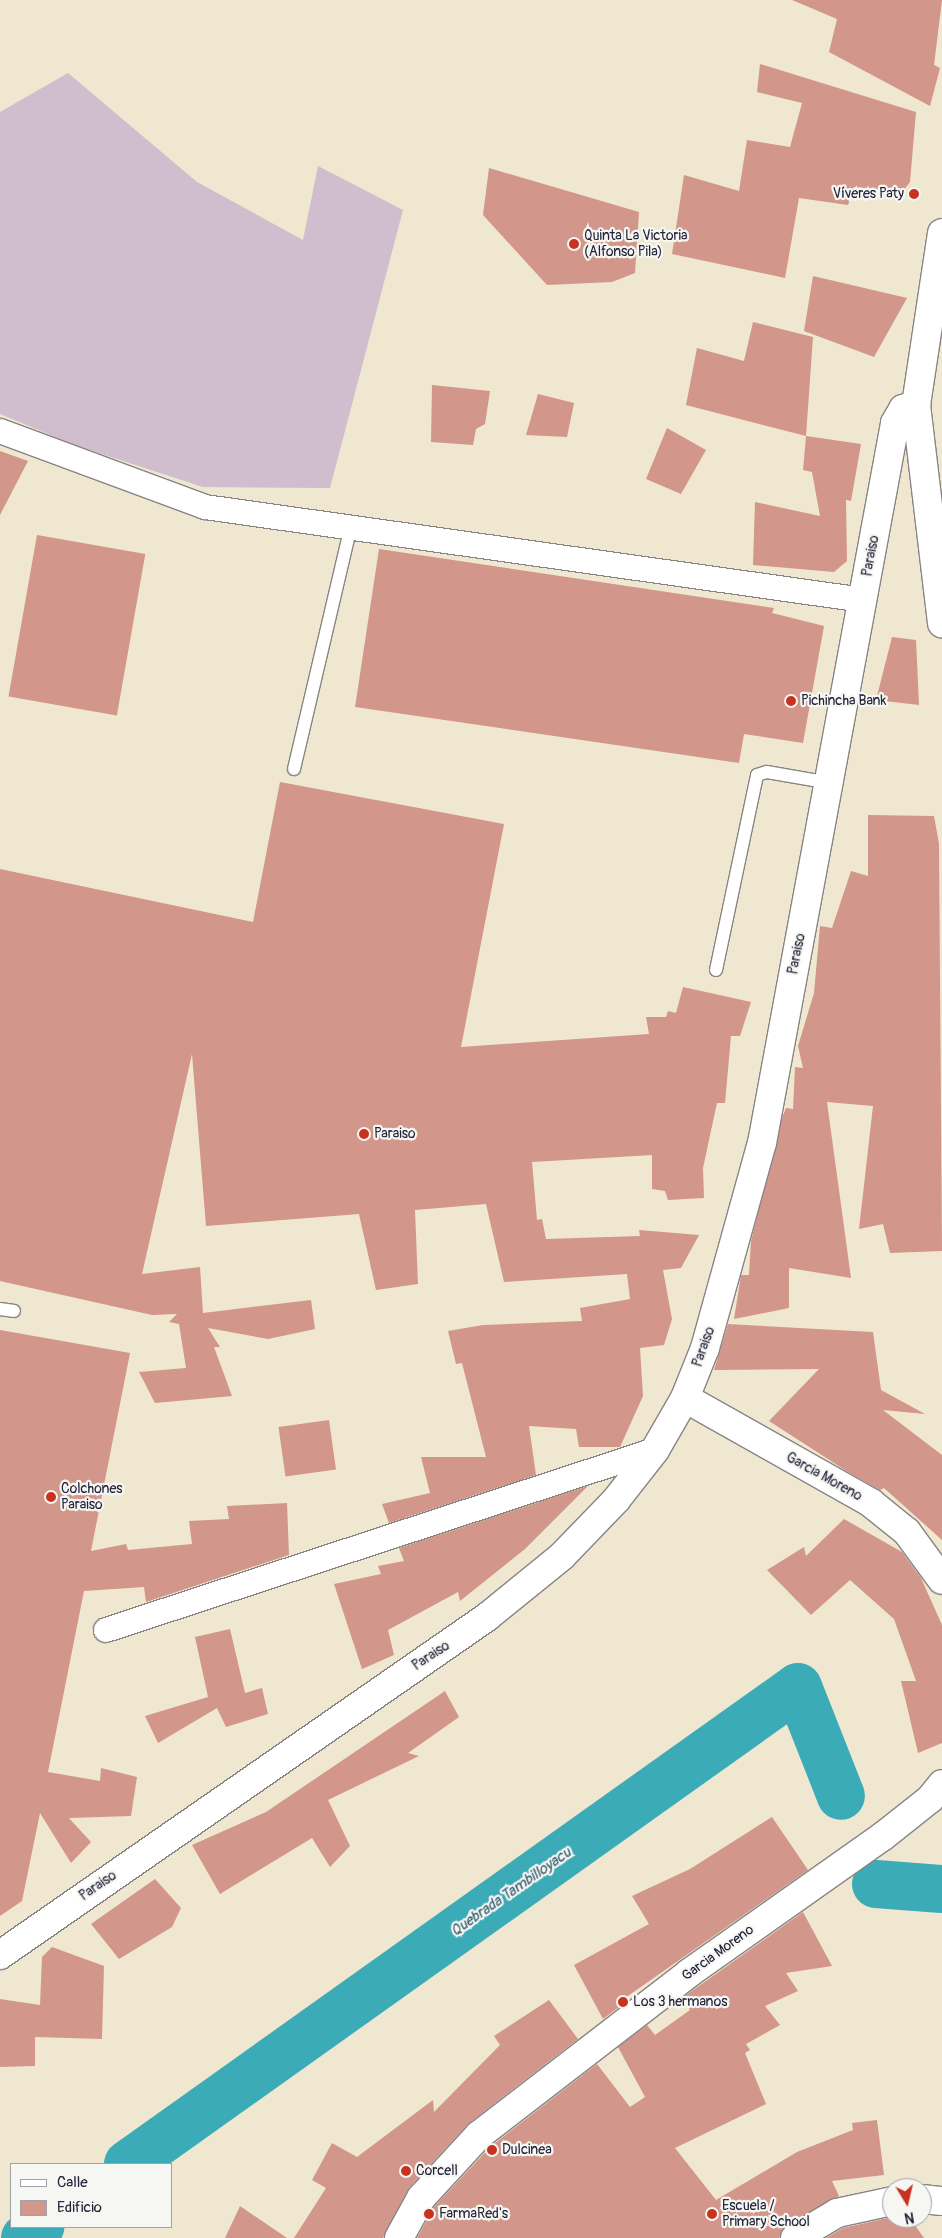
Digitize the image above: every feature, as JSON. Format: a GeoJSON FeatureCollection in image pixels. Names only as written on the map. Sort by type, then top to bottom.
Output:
{"type":"FeatureCollection","features":[{"type":"Feature","properties":{"kind":"street"},"geometry":{"type":"LineString","coordinates":[[942,233],[916,405],[942,623]]}},
{"type":"Feature","properties":{"kind":"street","name":"Paraiso"},"geometry":{"type":"LineString","coordinates":[[0,1955],[487,1617],[562,1556],[616,1500],[655,1450],[685,1398],[705,1348],[762,1143],[831,783],[895,423],[902,409],[916,405]]}},
{"type":"Feature","properties":{"kind":"street"},"geometry":{"type":"LineString","coordinates":[[0,431],[205,507],[350,530],[863,600]]}},
{"type":"Feature","properties":{"kind":"street","name":"Garcia Moreno"},"geometry":{"type":"LineString","coordinates":[[685,1398],[871,1503],[907,1532],[942,1580]]}},
{"type":"Feature","properties":{"kind":"street"},"geometry":{"type":"LineString","coordinates":[[106,1630],[655,1450]]}},
{"type":"Feature","properties":{"kind":"street","name":"Garcia Moreno"},"geometry":{"type":"LineString","coordinates":[[399,2238],[421,2198],[479,2135],[689,1973],[882,1837],[930,1799],[942,1784]]}},
{"type":"Feature","properties":{"kind":"street"},"geometry":{"type":"LineString","coordinates":[[796,2238],[837,2213],[882,2203]]}},
{"type":"Feature","properties":{"kind":"lane"},"geometry":{"type":"LineString","coordinates":[[294,769],[350,530]]}},
{"type":"Feature","properties":{"kind":"lane"},"geometry":{"type":"LineString","coordinates":[[716,970],[757,775],[767,772],[831,783]]}},
{"type":"Feature","properties":{"kind":"lane"},"geometry":{"type":"LineString","coordinates":[[0,1310],[14,1311]]}},
{"type":"Feature","properties":{"kind":"shaded area"},"geometry":{"type":"Polygon","coordinates":[[[68,73],[197,182],[303,240],[318,166],[403,210],[330,488],[203,487],[74,445],[0,414],[0,112],[68,73]]]}},
{"type":"Feature","properties":{"kind":"building"},"geometry":{"type":"Polygon","coordinates":[[[792,0],[942,0],[934,65],[940,68],[930,106],[829,52],[837,19],[792,0]]]}},
{"type":"Feature","properties":{"kind":"building"},"geometry":{"type":"Polygon","coordinates":[[[760,64],[916,112],[910,182],[903,191],[854,187],[848,205],[799,198],[785,278],[672,254],[684,175],[739,191],[747,140],[790,147],[802,103],[757,92],[760,64]]]}},
{"type":"Feature","properties":{"kind":"building","name":"Quinta La Victoria (Alfonso Pila)"},"geometry":{"type":"Polygon","coordinates":[[[489,168],[639,212],[635,273],[612,282],[547,285],[483,215],[489,168]]]}},
{"type":"Feature","properties":{"kind":"building"},"geometry":{"type":"Polygon","coordinates":[[[813,276],[907,298],[874,357],[804,331],[813,276]]]}},
{"type":"Feature","properties":{"kind":"building"},"geometry":{"type":"Polygon","coordinates":[[[753,322],[813,337],[806,436],[686,405],[697,348],[744,361],[753,322]]]}},
{"type":"Feature","properties":{"kind":"building"},"geometry":{"type":"Polygon","coordinates":[[[432,385],[490,391],[485,424],[476,429],[473,445],[431,442],[432,385]]]}},
{"type":"Feature","properties":{"kind":"building"},"geometry":{"type":"Polygon","coordinates":[[[538,394],[574,403],[567,437],[526,435],[538,394]]]}},
{"type":"Feature","properties":{"kind":"building"},"geometry":{"type":"Polygon","coordinates":[[[667,428],[706,450],[681,494],[646,479],[667,428]]]}},
{"type":"Feature","properties":{"kind":"building"},"geometry":{"type":"Polygon","coordinates":[[[806,436],[861,444],[851,501],[846,500],[847,561],[834,572],[753,565],[755,502],[820,516],[812,472],[803,470],[806,436]]]}},
{"type":"Feature","properties":{"kind":"building"},"geometry":{"type":"Polygon","coordinates":[[[0,451],[28,461],[0,515],[0,451]]]}},
{"type":"Feature","properties":{"kind":"building"},"geometry":{"type":"Polygon","coordinates":[[[37,535],[145,554],[117,716],[9,697],[37,535]]]}},
{"type":"Feature","properties":{"kind":"building"},"geometry":{"type":"Polygon","coordinates":[[[379,549],[774,608],[772,613],[824,626],[803,743],[744,734],[739,763],[355,707],[379,549]]]}},
{"type":"Feature","properties":{"kind":"building"},"geometry":{"type":"Polygon","coordinates":[[[892,637],[916,640],[919,705],[876,700],[892,637]]]}},
{"type":"Feature","properties":{"kind":"building"},"geometry":{"type":"Polygon","coordinates":[[[280,782],[504,824],[461,1047],[649,1034],[646,1017],[666,1017],[668,1011],[676,1013],[683,987],[751,1002],[740,1036],[731,1036],[725,1103],[717,1103],[703,1168],[704,1198],[668,1200],[665,1191],[652,1189],[652,1155],[532,1162],[537,1220],[542,1219],[546,1239],[640,1236],[639,1230],[699,1235],[681,1268],[663,1270],[672,1319],[664,1345],[640,1348],[643,1396],[620,1447],[579,1447],[576,1429],[529,1426],[536,1475],[389,1523],[382,1504],[430,1493],[421,1457],[486,1457],[462,1363],[456,1364],[448,1331],[483,1325],[582,1321],[580,1308],[630,1299],[627,1274],[504,1282],[486,1204],[415,1210],[418,1284],[376,1290],[359,1214],[206,1226],[192,1054],[142,1274],[200,1267],[203,1313],[311,1300],[315,1329],[268,1339],[208,1328],[220,1347],[214,1347],[232,1396],[155,1403],[139,1372],[186,1368],[179,1324],[169,1322],[177,1314],[152,1315],[0,1281],[0,869],[253,922],[280,782]]]}},
{"type":"Feature","properties":{"kind":"building"},"geometry":{"type":"Polygon","coordinates":[[[868,815],[934,816],[939,844],[942,1251],[890,1253],[883,1224],[859,1229],[873,1106],[827,1102],[851,1278],[789,1268],[789,1308],[734,1319],[741,1275],[749,1275],[751,1241],[782,1118],[786,1108],[793,1109],[795,1067],[803,1068],[798,1046],[814,993],[820,926],[832,928],[851,871],[868,876],[868,815]]]}},
{"type":"Feature","properties":{"kind":"building"},"geometry":{"type":"Polygon","coordinates":[[[728,1324],[873,1332],[881,1390],[925,1414],[883,1410],[942,1455],[942,1540],[884,1488],[880,1490],[848,1472],[769,1421],[819,1369],[714,1370],[728,1324]]]}},
{"type":"Feature","properties":{"kind":"building","name":"Colchones Paraiso"},"geometry":{"type":"Polygon","coordinates":[[[0,1330],[130,1353],[91,1551],[126,1544],[128,1550],[192,1544],[189,1521],[229,1519],[227,1506],[287,1503],[289,1555],[146,1602],[144,1587],[84,1591],[48,1772],[100,1781],[101,1768],[137,1777],[131,1816],[69,1818],[91,1842],[71,1863],[40,1813],[22,1901],[0,1916],[0,1330]]]}},
{"type":"Feature","properties":{"kind":"building"},"geometry":{"type":"Polygon","coordinates":[[[329,1420],[336,1470],[285,1477],[278,1427],[329,1420]]]}},
{"type":"Feature","properties":{"kind":"building"},"geometry":{"type":"Polygon","coordinates":[[[588,1486],[525,1549],[460,1601],[458,1592],[388,1630],[394,1655],[362,1669],[334,1584],[381,1574],[378,1566],[404,1561],[399,1548],[588,1486]]]}},
{"type":"Feature","properties":{"kind":"building"},"geometry":{"type":"Polygon","coordinates":[[[844,1519],[902,1552],[921,1578],[942,1625],[942,1743],[918,1753],[901,1681],[916,1681],[894,1619],[850,1580],[811,1615],[767,1570],[804,1547],[806,1556],[844,1519]]]}},
{"type":"Feature","properties":{"kind":"building"},"geometry":{"type":"Polygon","coordinates":[[[230,1629],[245,1693],[262,1688],[268,1714],[226,1727],[217,1708],[158,1743],[145,1716],[208,1697],[195,1637],[230,1629]]]}},
{"type":"Feature","properties":{"kind":"building"},"geometry":{"type":"Polygon","coordinates":[[[445,1691],[459,1717],[408,1753],[419,1756],[328,1800],[350,1846],[330,1867],[312,1838],[220,1894],[192,1845],[266,1812],[445,1691]]]}},
{"type":"Feature","properties":{"kind":"building"},"geometry":{"type":"Polygon","coordinates":[[[772,1817],[808,1870],[625,1998],[627,2001],[603,2019],[574,1965],[649,1924],[632,1896],[690,1869],[772,1817]]]}},
{"type":"Feature","properties":{"kind":"building"},"geometry":{"type":"Polygon","coordinates":[[[155,1879],[181,1908],[172,1927],[119,1959],[91,1924],[155,1879]]]}},
{"type":"Feature","properties":{"kind":"building"},"geometry":{"type":"Polygon","coordinates":[[[803,1912],[832,1966],[786,1973],[798,1991],[765,2006],[780,2025],[746,2044],[750,2050],[745,2053],[766,2104],[675,2148],[716,2200],[797,2152],[853,2130],[852,2123],[877,2120],[884,2175],[832,2181],[839,2196],[787,2225],[779,2238],[417,2238],[434,2207],[490,2147],[597,2064],[630,2107],[645,2097],[618,2047],[647,2025],[655,2035],[690,2010],[682,1998],[803,1912]]]}},
{"type":"Feature","properties":{"kind":"building"},"geometry":{"type":"Polygon","coordinates":[[[52,1947],[104,1966],[102,2039],[35,2037],[35,2066],[0,2067],[0,1999],[40,2005],[42,1957],[52,1947]]]}},
{"type":"Feature","properties":{"kind":"building"},"geometry":{"type":"Polygon","coordinates":[[[549,2000],[578,2039],[468,2124],[409,2188],[383,2238],[294,2238],[326,2188],[312,2180],[332,2143],[357,2157],[433,2100],[434,2112],[500,2045],[494,2036],[549,2000]]]}},
{"type":"Feature","properties":{"kind":"building"},"geometry":{"type":"Polygon","coordinates":[[[240,2206],[287,2238],[225,2238],[240,2206]]]}},
{"type":"Feature","properties":{"kind":"building"},"geometry":{"type":"Polygon","coordinates":[[[882,2219],[882,2228],[917,2228],[924,2238],[826,2238],[843,2228],[882,2219]]]}},
{"type":"Feature","properties":{"kind":"waterway","name":"Quebrada Tambilloyacu"},"geometry":{"type":"LineString","coordinates":[[129,2163],[798,1687],[841,1796]]}},
{"type":"Feature","properties":{"kind":"waterway","name":"Quebrada Tambilloyacu"},"geometry":{"type":"LineString","coordinates":[[876,1884],[942,1889]]}},
{"type":"Feature","properties":{"kind":"waterway","name":"Quebrada Tambilloyacu"},"geometry":{"type":"LineString","coordinates":[[25,2238],[39,2228]]}},
{"type":"Feature","properties":{"kind":"place","name":"Víveres Paty"},"geometry":{"type":"Point","coordinates":[914,194]}},
{"type":"Feature","properties":{"kind":"place","name":"Quinta La Victoria (Alfonso Pila)"},"geometry":{"type":"Point","coordinates":[574,244]}},
{"type":"Feature","properties":{"kind":"place","name":"Pichincha Bank"},"geometry":{"type":"Point","coordinates":[791,701]}},
{"type":"Feature","properties":{"kind":"place","name":"Paraiso"},"geometry":{"type":"Point","coordinates":[364,1134]}},
{"type":"Feature","properties":{"kind":"place","name":"Colchones Paraiso"},"geometry":{"type":"Point","coordinates":[51,1497]}},
{"type":"Feature","properties":{"kind":"place","name":"Los 3 hermanos"},"geometry":{"type":"Point","coordinates":[623,2002]}},
{"type":"Feature","properties":{"kind":"place","name":"Dulcinea"},"geometry":{"type":"Point","coordinates":[492,2150]}},
{"type":"Feature","properties":{"kind":"place","name":"Corcell"},"geometry":{"type":"Point","coordinates":[406,2171]}},
{"type":"Feature","properties":{"kind":"place","name":"FarmaRed's"},"geometry":{"type":"Point","coordinates":[429,2214]}},
{"type":"Feature","properties":{"kind":"place","name":"Escuela / Primary School"},"geometry":{"type":"Point","coordinates":[712,2214]}}]}
